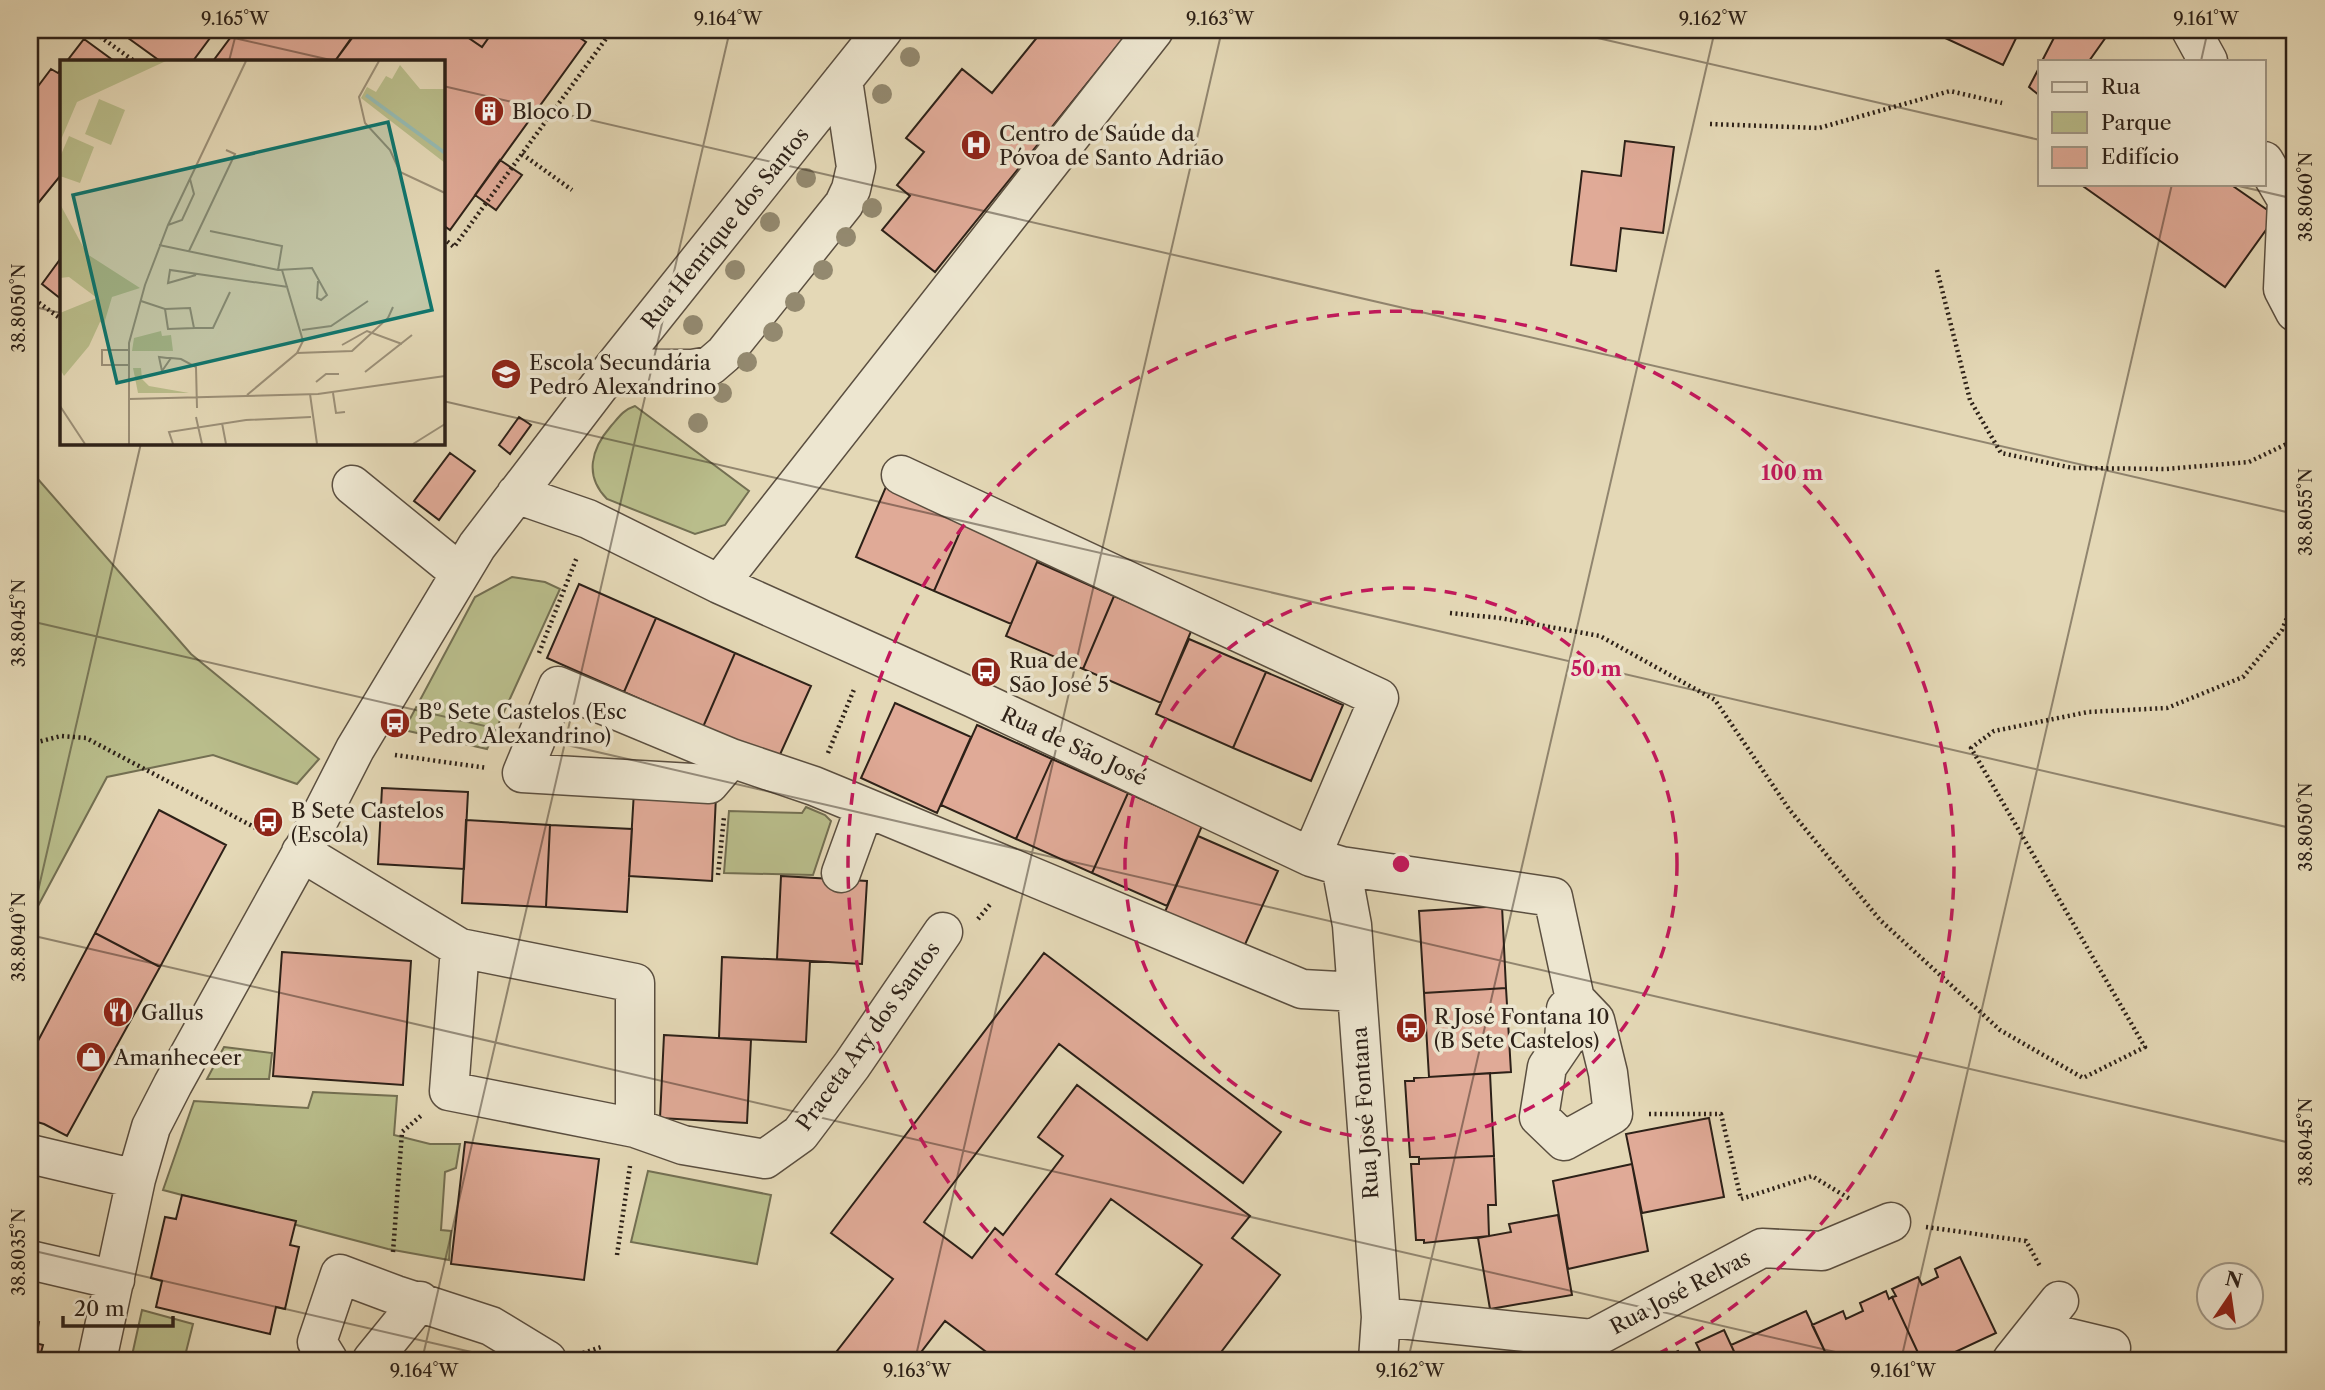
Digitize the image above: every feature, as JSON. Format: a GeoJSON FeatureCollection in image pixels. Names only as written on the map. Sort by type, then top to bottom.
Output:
{"type":"FeatureCollection","features":[{"type":"Feature","properties":{"kind":"street","name":"Rua Henrique dos Santos"},"geometry":{"type":"LineString","coordinates":[[97,1360],[136,1179],[151,1127],[355,749],[477,546],[612,368],[883,30]]}},
{"type":"Feature","properties":{"kind":"street"},"geometry":{"type":"LineString","coordinates":[[719,584],[1154,30]]}},
{"type":"Feature","properties":{"kind":"street"},"geometry":{"type":"LineString","coordinates":[[2191,30],[2207,60]]}},
{"type":"Feature","properties":{"kind":"street"},"geometry":{"type":"LineString","coordinates":[[612,368],[692,369],[709,366],[724,354],[844,204],[851,189],[856,167],[843,80]]}},
{"type":"Feature","properties":{"kind":"street"},"geometry":{"type":"LineString","coordinates":[[2266,164],[2287,200],[2283,289],[2295,312]]}},
{"type":"Feature","properties":{"kind":"street"},"geometry":{"type":"LineString","coordinates":[[901,475],[1379,698],[1326,862]]}},
{"type":"Feature","properties":{"kind":"street"},"geometry":{"type":"LineString","coordinates":[[352,485],[460,573]]}},
{"type":"Feature","properties":{"kind":"street","name":"Rua de São José"},"geometry":{"type":"LineString","coordinates":[[516,494],[589,519],[719,584],[1326,862],[1553,897],[1575,999],[1595,1020],[1608,1073],[1613,1114]]}},
{"type":"Feature","properties":{"kind":"street"},"geometry":{"type":"LineString","coordinates":[[730,758],[709,784],[522,773],[558,686],[730,758],[814,786],[1302,989],[1357,992]]}},
{"type":"Feature","properties":{"kind":"street"},"geometry":{"type":"LineString","coordinates":[[841,873],[865,807]]}},
{"type":"Feature","properties":{"kind":"street"},"geometry":{"type":"LineString","coordinates":[[301,852],[460,948],[635,983],[635,1128]]}},
{"type":"Feature","properties":{"kind":"street","name":"Rua José Fontana"},"geometry":{"type":"LineString","coordinates":[[1326,862],[1352,925],[1381,1317],[1378,1360]]}},
{"type":"Feature","properties":{"kind":"street","name":"Praceta Ary dos Santos"},"geometry":{"type":"LineString","coordinates":[[449,1091],[635,1128],[683,1145],[765,1159],[800,1133],[852,1065],[943,932]]}},
{"type":"Feature","properties":{"kind":"street"},"geometry":{"type":"LineString","coordinates":[[449,1091],[460,948]]}},
{"type":"Feature","properties":{"kind":"street"},"geometry":{"type":"LineString","coordinates":[[1575,999],[1566,1009],[1564,1042],[1547,1066],[1539,1117],[1564,1141],[1613,1114]]}},
{"type":"Feature","properties":{"kind":"street"},"geometry":{"type":"LineString","coordinates":[[30,1154],[136,1179]]}},
{"type":"Feature","properties":{"kind":"street","name":"Rua José Relvas"},"geometry":{"type":"LineString","coordinates":[[1381,1317],[1592,1339],[1762,1248],[1822,1251],[1891,1222]]}},
{"type":"Feature","properties":{"kind":"street"},"geometry":{"type":"LineString","coordinates":[[30,1260],[115,1280]]}},
{"type":"Feature","properties":{"kind":"street"},"geometry":{"type":"LineString","coordinates":[[328,1360],[317,1342],[340,1274],[491,1326],[547,1360]]}},
{"type":"Feature","properties":{"kind":"street"},"geometry":{"type":"LineString","coordinates":[[372,1360],[408,1298]]}},
{"type":"Feature","properties":{"kind":"street"},"geometry":{"type":"LineString","coordinates":[[2012,1360],[2047,1315],[2111,1348]]}},
{"type":"Feature","properties":{"kind":"path"},"geometry":{"type":"LineString","coordinates":[[91,30],[133,60]]}},
{"type":"Feature","properties":{"kind":"path"},"geometry":{"type":"LineString","coordinates":[[444,240],[454,247],[608,36],[600,30]]}},
{"type":"Feature","properties":{"kind":"path"},"geometry":{"type":"LineString","coordinates":[[1710,124],[1819,128],[1950,92],[2002,103]]}},
{"type":"Feature","properties":{"kind":"path"},"geometry":{"type":"LineString","coordinates":[[522,154],[572,190]]}},
{"type":"Feature","properties":{"kind":"path"},"geometry":{"type":"LineString","coordinates":[[1937,270],[1970,400],[2001,453],[2073,468],[2166,469],[2249,461],[2295,440]]}},
{"type":"Feature","properties":{"kind":"path"},"geometry":{"type":"LineString","coordinates":[[30,296],[60,318]]}},
{"type":"Feature","properties":{"kind":"path"},"geometry":{"type":"LineString","coordinates":[[538,655],[575,567]]}},
{"type":"Feature","properties":{"kind":"path"},"geometry":{"type":"LineString","coordinates":[[1450,613],[1500,618],[1600,636],[1715,700],[1789,809],[1880,920],[2000,1030],[2083,1077],[2145,1047],[1971,748],[1994,731],[2088,712],[2167,708],[2243,677],[2282,630],[2295,598]]}},
{"type":"Feature","properties":{"kind":"path"},"geometry":{"type":"LineString","coordinates":[[814,786],[869,651]]}},
{"type":"Feature","properties":{"kind":"path"},"geometry":{"type":"LineString","coordinates":[[30,744],[61,736],[86,738],[301,852]]}},
{"type":"Feature","properties":{"kind":"path"},"geometry":{"type":"LineString","coordinates":[[355,749],[522,773]]}},
{"type":"Feature","properties":{"kind":"path"},"geometry":{"type":"LineString","coordinates":[[943,932],[972,928],[1018,870]]}},
{"type":"Feature","properties":{"kind":"path"},"geometry":{"type":"LineString","coordinates":[[408,1298],[393,1248],[402,1132],[449,1091]]}},
{"type":"Feature","properties":{"kind":"path"},"geometry":{"type":"LineString","coordinates":[[1613,1114],[1721,1114],[1741,1199],[1812,1176],[1891,1222],[2026,1241],[2047,1315]]}},
{"type":"Feature","properties":{"kind":"path"},"geometry":{"type":"LineString","coordinates":[[617,1255],[635,1128]]}},
{"type":"Feature","properties":{"kind":"green space"},"geometry":{"type":"Polygon","coordinates":[[[635,406],[749,491],[725,525],[695,534],[607,499],[600,490],[593,472],[595,453],[604,435],[619,417],[635,406]]]}},
{"type":"Feature","properties":{"kind":"green space"},"geometry":{"type":"Polygon","coordinates":[[[30,470],[191,654],[319,759],[297,784],[213,755],[107,777],[30,921],[30,470]]]}},
{"type":"Feature","properties":{"kind":"green space"},"geometry":{"type":"Polygon","coordinates":[[[512,577],[545,582],[560,589],[487,749],[404,730],[475,597],[512,577]]]}},
{"type":"Feature","properties":{"kind":"green space"},"geometry":{"type":"Polygon","coordinates":[[[806,807],[825,815],[831,821],[813,875],[724,873],[729,811],[802,813],[806,807]]]}},
{"type":"Feature","properties":{"kind":"green space"},"geometry":{"type":"Polygon","coordinates":[[[224,1047],[272,1053],[269,1079],[207,1079],[224,1047]]]}},
{"type":"Feature","properties":{"kind":"green space"},"geometry":{"type":"Polygon","coordinates":[[[313,1092],[397,1096],[394,1135],[430,1144],[460,1144],[456,1168],[445,1172],[441,1230],[451,1231],[449,1260],[388,1249],[163,1190],[194,1101],[308,1108],[313,1092]]]}},
{"type":"Feature","properties":{"kind":"green space"},"geometry":{"type":"Polygon","coordinates":[[[648,1171],[771,1195],[757,1264],[631,1242],[648,1171]]]}},
{"type":"Feature","properties":{"kind":"green space"},"geometry":{"type":"Polygon","coordinates":[[[142,1310],[193,1324],[184,1360],[131,1360],[142,1310]]]}},
{"type":"Feature","properties":{"kind":"building"},"geometry":{"type":"Polygon","coordinates":[[[117,30],[236,30],[214,60],[159,60],[117,30]]]}},
{"type":"Feature","properties":{"kind":"building"},"geometry":{"type":"Polygon","coordinates":[[[216,30],[358,30],[336,60],[194,60],[216,30]]]}},
{"type":"Feature","properties":{"kind":"building","name":"Bloco D"},"geometry":{"type":"Polygon","coordinates":[[[357,30],[457,30],[482,47],[494,30],[568,30],[586,42],[450,230],[444,226],[444,60],[336,60],[357,30]]]}},
{"type":"Feature","properties":{"kind":"building"},"geometry":{"type":"Polygon","coordinates":[[[457,30],[494,30],[482,47],[457,30]]]}},
{"type":"Feature","properties":{"kind":"building","name":"Centro de Saúde da Póvoa de Santo Adrião"},"geometry":{"type":"Polygon","coordinates":[[[1043,30],[1130,30],[935,272],[882,230],[910,196],[897,185],[924,152],[906,138],[962,69],[992,93],[1043,30]]]}},
{"type":"Feature","properties":{"kind":"building"},"geometry":{"type":"Polygon","coordinates":[[[1928,30],[2020,30],[2003,65],[1928,30]]]}},
{"type":"Feature","properties":{"kind":"building"},"geometry":{"type":"Polygon","coordinates":[[[2058,30],[2111,30],[2090,60],[2043,60],[2058,30]]]}},
{"type":"Feature","properties":{"kind":"building"},"geometry":{"type":"Polygon","coordinates":[[[84,39],[113,60],[68,60],[84,39]]]}},
{"type":"Feature","properties":{"kind":"building"},"geometry":{"type":"Polygon","coordinates":[[[51,69],[58,73],[60,70],[60,176],[35,207],[30,203],[30,97],[51,69]]]}},
{"type":"Feature","properties":{"kind":"building"},"geometry":{"type":"Polygon","coordinates":[[[2038,70],[2038,94],[2029,87],[2038,70]]]}},
{"type":"Feature","properties":{"kind":"building"},"geometry":{"type":"Polygon","coordinates":[[[1625,141],[1674,147],[1663,233],[1621,228],[1616,271],[1571,265],[1582,171],[1621,176],[1625,141]]]}},
{"type":"Feature","properties":{"kind":"building"},"geometry":{"type":"Polygon","coordinates":[[[500,160],[522,175],[496,210],[475,195],[500,160]]]}},
{"type":"Feature","properties":{"kind":"building"},"geometry":{"type":"Polygon","coordinates":[[[2083,186],[2233,186],[2276,216],[2225,287],[2083,186]]]}},
{"type":"Feature","properties":{"kind":"building"},"geometry":{"type":"Polygon","coordinates":[[[60,259],[60,298],[42,284],[60,259]]]}},
{"type":"Feature","properties":{"kind":"building"},"geometry":{"type":"Polygon","coordinates":[[[519,417],[531,425],[510,454],[499,445],[519,417]]]}},
{"type":"Feature","properties":{"kind":"building"},"geometry":{"type":"Polygon","coordinates":[[[450,453],[475,471],[439,520],[414,501],[450,453]]]}},
{"type":"Feature","properties":{"kind":"building"},"geometry":{"type":"Polygon","coordinates":[[[888,482],[967,516],[934,591],[856,557],[888,482]]]}},
{"type":"Feature","properties":{"kind":"building"},"geometry":{"type":"Polygon","coordinates":[[[967,516],[1043,548],[1011,624],[934,591],[967,516]]]}},
{"type":"Feature","properties":{"kind":"building"},"geometry":{"type":"Polygon","coordinates":[[[1037,562],[1114,596],[1083,669],[1006,636],[1037,562]]]}},
{"type":"Feature","properties":{"kind":"building"},"geometry":{"type":"Polygon","coordinates":[[[579,584],[656,618],[624,692],[547,658],[579,584]]]}},
{"type":"Feature","properties":{"kind":"building"},"geometry":{"type":"Polygon","coordinates":[[[1114,596],[1192,629],[1161,703],[1083,669],[1114,596]]]}},
{"type":"Feature","properties":{"kind":"building"},"geometry":{"type":"Polygon","coordinates":[[[656,618],[735,653],[703,727],[624,692],[656,618]]]}},
{"type":"Feature","properties":{"kind":"building"},"geometry":{"type":"Polygon","coordinates":[[[1189,639],[1266,672],[1233,748],[1156,714],[1189,639]]]}},
{"type":"Feature","properties":{"kind":"building"},"geometry":{"type":"Polygon","coordinates":[[[735,653],[811,686],[778,759],[703,727],[735,653]]]}},
{"type":"Feature","properties":{"kind":"building"},"geometry":{"type":"Polygon","coordinates":[[[1266,672],[1343,705],[1311,781],[1233,748],[1266,672]]]}},
{"type":"Feature","properties":{"kind":"building"},"geometry":{"type":"Polygon","coordinates":[[[895,703],[971,737],[937,813],[861,778],[895,703]]]}},
{"type":"Feature","properties":{"kind":"building"},"geometry":{"type":"Polygon","coordinates":[[[977,725],[1052,759],[1016,839],[941,805],[977,725]]]}},
{"type":"Feature","properties":{"kind":"building"},"geometry":{"type":"Polygon","coordinates":[[[1052,759],[1128,793],[1092,873],[1016,839],[1052,759]]]}},
{"type":"Feature","properties":{"kind":"building"},"geometry":{"type":"Polygon","coordinates":[[[382,788],[468,792],[464,869],[378,864],[382,788]]]}},
{"type":"Feature","properties":{"kind":"building"},"geometry":{"type":"Polygon","coordinates":[[[634,791],[716,796],[712,881],[629,876],[634,791]]]}},
{"type":"Feature","properties":{"kind":"building"},"geometry":{"type":"Polygon","coordinates":[[[1128,793],[1202,826],[1167,906],[1092,873],[1128,793]]]}},
{"type":"Feature","properties":{"kind":"building"},"geometry":{"type":"Polygon","coordinates":[[[159,810],[226,845],[160,967],[95,933],[159,810]]]}},
{"type":"Feature","properties":{"kind":"building"},"geometry":{"type":"Polygon","coordinates":[[[466,820],[550,825],[546,907],[462,903],[466,820]]]}},
{"type":"Feature","properties":{"kind":"building"},"geometry":{"type":"Polygon","coordinates":[[[550,825],[632,829],[627,912],[546,907],[550,825]]]}},
{"type":"Feature","properties":{"kind":"building"},"geometry":{"type":"Polygon","coordinates":[[[1198,836],[1278,871],[1243,949],[1164,914],[1198,836]]]}},
{"type":"Feature","properties":{"kind":"building"},"geometry":{"type":"Polygon","coordinates":[[[781,876],[867,881],[862,964],[777,959],[781,876]]]}},
{"type":"Feature","properties":{"kind":"building"},"geometry":{"type":"Polygon","coordinates":[[[1502,906],[1506,988],[1424,993],[1419,911],[1502,906]]]}},
{"type":"Feature","properties":{"kind":"building"},"geometry":{"type":"Polygon","coordinates":[[[95,933],[160,967],[67,1136],[30,1120],[30,1056],[95,933]]]}},
{"type":"Feature","properties":{"kind":"building"},"geometry":{"type":"Polygon","coordinates":[[[282,952],[411,961],[403,1085],[273,1076],[282,952]]]}},
{"type":"Feature","properties":{"kind":"building"},"geometry":{"type":"Polygon","coordinates":[[[1044,953],[1281,1132],[1243,1183],[1059,1044],[924,1222],[972,1258],[995,1228],[1003,1235],[1063,1156],[1038,1137],[1077,1085],[1250,1216],[1232,1238],[1280,1275],[1215,1360],[997,1360],[945,1321],[915,1360],[830,1360],[893,1279],[831,1233],[1044,953]],[[1111,1199],[1056,1274],[1147,1340],[1202,1265],[1111,1199]]]}},
{"type":"Feature","properties":{"kind":"building"},"geometry":{"type":"Polygon","coordinates":[[[722,957],[810,961],[806,1042],[719,1038],[722,957]]]}},
{"type":"Feature","properties":{"kind":"building"},"geometry":{"type":"Polygon","coordinates":[[[1506,988],[1511,1072],[1429,1077],[1424,993],[1506,988]]]}},
{"type":"Feature","properties":{"kind":"building"},"geometry":{"type":"Polygon","coordinates":[[[664,1035],[751,1040],[747,1123],[660,1118],[664,1035]]]}},
{"type":"Feature","properties":{"kind":"building"},"geometry":{"type":"Polygon","coordinates":[[[1490,1073],[1494,1156],[1419,1159],[1410,1157],[1405,1081],[1414,1081],[1414,1078],[1490,1073]]]}},
{"type":"Feature","properties":{"kind":"building"},"geometry":{"type":"Polygon","coordinates":[[[1709,1118],[1724,1197],[1642,1213],[1626,1134],[1709,1118]]]}},
{"type":"Feature","properties":{"kind":"building"},"geometry":{"type":"Polygon","coordinates":[[[465,1142],[599,1159],[584,1280],[451,1264],[465,1142]]]}},
{"type":"Feature","properties":{"kind":"building"},"geometry":{"type":"Polygon","coordinates":[[[1494,1156],[1496,1205],[1488,1205],[1489,1236],[1424,1243],[1424,1240],[1416,1240],[1411,1164],[1419,1164],[1419,1159],[1494,1156]]]}},
{"type":"Feature","properties":{"kind":"building"},"geometry":{"type":"Polygon","coordinates":[[[1632,1164],[1648,1251],[1568,1269],[1553,1181],[1632,1164]]]}},
{"type":"Feature","properties":{"kind":"building"},"geometry":{"type":"Polygon","coordinates":[[[182,1195],[296,1221],[290,1245],[299,1247],[285,1309],[276,1307],[270,1334],[156,1307],[162,1281],[151,1278],[165,1217],[176,1219],[182,1195]]]}},
{"type":"Feature","properties":{"kind":"building"},"geometry":{"type":"Polygon","coordinates":[[[1558,1215],[1572,1295],[1490,1309],[1478,1238],[1511,1232],[1509,1224],[1558,1215]]]}},
{"type":"Feature","properties":{"kind":"building"},"geometry":{"type":"Polygon","coordinates":[[[1960,1257],[1996,1333],[1938,1360],[1928,1360],[1925,1355],[1920,1357],[1892,1297],[1896,1296],[1892,1289],[1918,1277],[1922,1285],[1938,1277],[1935,1269],[1960,1257]]]}},
{"type":"Feature","properties":{"kind":"building"},"geometry":{"type":"Polygon","coordinates":[[[1886,1291],[1889,1299],[1892,1297],[1920,1357],[1914,1360],[1829,1360],[1812,1325],[1843,1311],[1846,1319],[1863,1311],[1860,1303],[1886,1291]]]}},
{"type":"Feature","properties":{"kind":"building"},"geometry":{"type":"Polygon","coordinates":[[[1806,1311],[1829,1360],[1738,1360],[1731,1345],[1806,1311]]]}},
{"type":"Feature","properties":{"kind":"building"},"geometry":{"type":"Polygon","coordinates":[[[30,1320],[39,1322],[35,1343],[43,1345],[39,1360],[30,1360],[30,1320]]]}},
{"type":"Feature","properties":{"kind":"building"},"geometry":{"type":"Polygon","coordinates":[[[1724,1330],[1738,1360],[1682,1360],[1700,1351],[1696,1343],[1724,1330]]]}},
{"type":"Feature","properties":{"kind":"building"},"geometry":{"type":"Polygon","coordinates":[[[1678,1351],[1682,1360],[1658,1360],[1678,1351]]]}},
{"type":"Feature","properties":{"kind":"place","name":"Bloco D"},"geometry":{"type":"Point","coordinates":[489,111]}},
{"type":"Feature","properties":{"kind":"place","name":"Centro de Saúde da Póvoa de Santo Adrião"},"geometry":{"type":"Point","coordinates":[976,145]}},
{"type":"Feature","properties":{"kind":"place","name":"Escola Secundária Pedro Alexandrino"},"geometry":{"type":"Point","coordinates":[506,374]}},
{"type":"Feature","properties":{"kind":"place","name":"Rua de São José 5"},"geometry":{"type":"Point","coordinates":[986,672]}},
{"type":"Feature","properties":{"kind":"place","name":"Bº Sete Castelos (Esc Pedro Alexandrino)"},"geometry":{"type":"Point","coordinates":[395,723]}},
{"type":"Feature","properties":{"kind":"place","name":"B Sete Castelos (Escola)"},"geometry":{"type":"Point","coordinates":[268,822]}},
{"type":"Feature","properties":{"kind":"place","name":"Gallus"},"geometry":{"type":"Point","coordinates":[118,1012]}},
{"type":"Feature","properties":{"kind":"place","name":"R José Fontana 10 (B Sete Castelos)"},"geometry":{"type":"Point","coordinates":[1411,1028]}},
{"type":"Feature","properties":{"kind":"place","name":"Amanheceer"},"geometry":{"type":"Point","coordinates":[91,1057]}}]}
